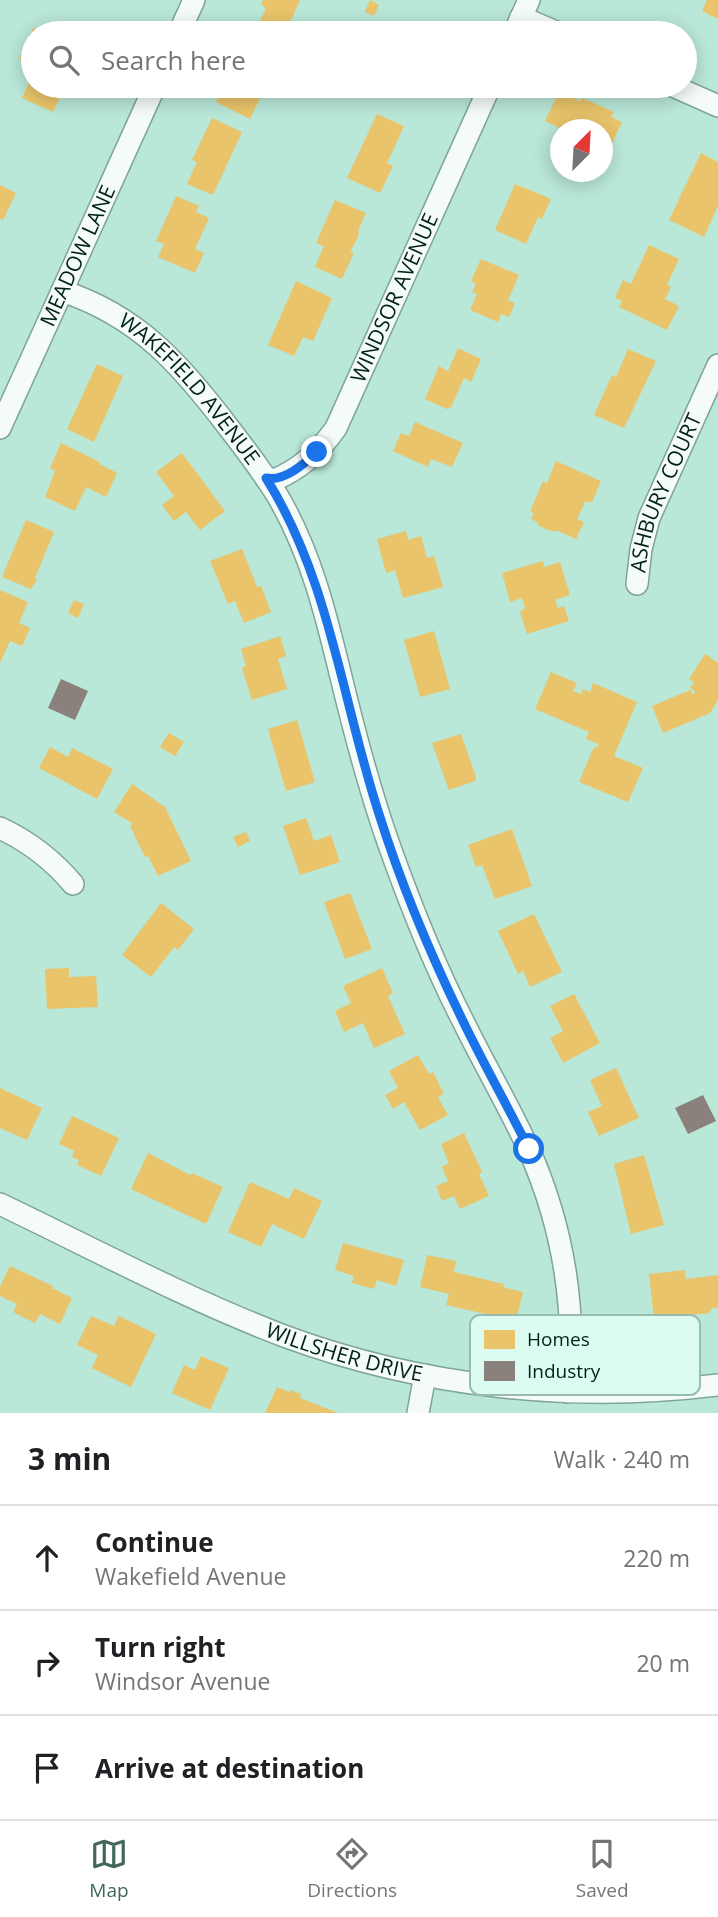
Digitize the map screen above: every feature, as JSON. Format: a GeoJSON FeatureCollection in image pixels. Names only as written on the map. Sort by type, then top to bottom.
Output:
{"type":"FeatureCollection","features":[{"type":"Feature","properties":{"kind":"street"},"geometry":{"type":"LineString","coordinates":[[184,21],[194,0]]}},
{"type":"Feature","properties":{"kind":"street"},"geometry":{"type":"LineString","coordinates":[[697,97],[718,106]]}},
{"type":"Feature","properties":{"kind":"street","name":"MEADOW LANE"},"geometry":{"type":"LineString","coordinates":[[0,428],[150,98]]}},
{"type":"Feature","properties":{"kind":"street","name":"WINDSOR AVENUE"},"geometry":{"type":"LineString","coordinates":[[266,478],[274,480],[302,465],[321,448],[336,428],[485,98]]}},
{"type":"Feature","properties":{"kind":"street","name":"WAKEFIELD AVENUE"},"geometry":{"type":"LineString","coordinates":[[62,291],[93,303],[129,323],[168,353],[194,382],[266,478],[291,521],[316,581],[365,769],[411,904],[462,1020],[529,1149],[549,1202],[562,1248],[570,1315]]}},
{"type":"Feature","properties":{"kind":"street","name":"ASHBURY COURT"},"geometry":{"type":"LineString","coordinates":[[637,584],[641,549],[649,518],[718,365]]}},
{"type":"Feature","properties":{"kind":"street"},"geometry":{"type":"LineString","coordinates":[[0,828],[38,849],[73,884]]}},
{"type":"Feature","properties":{"kind":"street","name":"WILLSHER DRIVE"},"geometry":{"type":"LineString","coordinates":[[0,1204],[240,1319],[362,1361],[470,1382]]}},
{"type":"Feature","properties":{"kind":"street"},"geometry":{"type":"LineString","coordinates":[[418,1413],[425,1375]]}},
{"type":"Feature","properties":{"kind":"street","name":"WILLSHER DRIVE"},"geometry":{"type":"LineString","coordinates":[[700,1386],[718,1385]]}},
{"type":"Feature","properties":{"kind":"building: Homes"},"geometry":{"type":"Polygon","coordinates":[[[263,0],[300,0],[290,21],[260,21],[266,8],[261,5],[263,0]]]}},
{"type":"Feature","properties":{"kind":"building: Homes"},"geometry":{"type":"Polygon","coordinates":[[[370,0],[379,5],[374,16],[365,12],[370,0]]]}},
{"type":"Feature","properties":{"kind":"building: Homes"},"geometry":{"type":"Polygon","coordinates":[[[707,0],[718,0],[718,19],[702,11],[707,0]]]}},
{"type":"Feature","properties":{"kind":"building: Homes"},"geometry":{"type":"Polygon","coordinates":[[[22,98],[59,98],[53,112],[22,98]]]}},
{"type":"Feature","properties":{"kind":"building: Homes"},"geometry":{"type":"Polygon","coordinates":[[[218,98],[260,98],[250,119],[216,102],[218,98]]]}},
{"type":"Feature","properties":{"kind":"building: Homes"},"geometry":{"type":"Polygon","coordinates":[[[556,98],[573,98],[580,101],[582,98],[614,112],[611,117],[622,122],[613,141],[613,119],[550,119],[550,123],[545,121],[556,98]]]}},
{"type":"Feature","properties":{"kind":"building: Homes"},"geometry":{"type":"Polygon","coordinates":[[[377,114],[404,126],[387,163],[393,166],[380,193],[347,178],[377,114]]]}},
{"type":"Feature","properties":{"kind":"building: Homes"},"geometry":{"type":"Polygon","coordinates":[[[212,118],[242,132],[213,195],[187,184],[197,162],[192,160],[212,118]]]}},
{"type":"Feature","properties":{"kind":"building: Homes"},"geometry":{"type":"Polygon","coordinates":[[[701,153],[718,162],[718,206],[704,237],[669,220],[701,153]]]}},
{"type":"Feature","properties":{"kind":"building: Homes"},"geometry":{"type":"Polygon","coordinates":[[[515,184],[551,199],[542,219],[538,217],[526,244],[495,230],[515,184]]]}},
{"type":"Feature","properties":{"kind":"building: Homes"},"geometry":{"type":"Polygon","coordinates":[[[0,185],[16,193],[3,220],[0,219],[0,185]]]}},
{"type":"Feature","properties":{"kind":"building: Homes"},"geometry":{"type":"Polygon","coordinates":[[[176,196],[199,206],[196,212],[209,218],[195,249],[204,253],[195,273],[158,257],[164,244],[156,241],[176,196]]]}},
{"type":"Feature","properties":{"kind":"building: Homes"},"geometry":{"type":"Polygon","coordinates":[[[335,200],[366,213],[350,252],[354,253],[342,279],[315,267],[324,246],[316,243],[335,200]]]}},
{"type":"Feature","properties":{"kind":"building: Homes"},"geometry":{"type":"Polygon","coordinates":[[[649,245],[679,259],[667,285],[671,287],[665,299],[679,306],[667,330],[619,307],[622,301],[615,298],[623,280],[631,284],[649,245]]]}},
{"type":"Feature","properties":{"kind":"building: Homes"},"geometry":{"type":"Polygon","coordinates":[[[481,259],[519,275],[508,300],[515,303],[509,317],[501,314],[498,322],[470,310],[477,294],[472,292],[476,284],[471,281],[481,259]]]}},
{"type":"Feature","properties":{"kind":"building: Homes"},"geometry":{"type":"Polygon","coordinates":[[[296,281],[332,298],[313,341],[303,337],[294,356],[268,345],[296,281]]]}},
{"type":"Feature","properties":{"kind":"building: Homes"},"geometry":{"type":"Polygon","coordinates":[[[458,348],[481,359],[471,382],[464,378],[451,407],[447,409],[425,399],[439,366],[448,371],[458,348]]]}},
{"type":"Feature","properties":{"kind":"building: Homes"},"geometry":{"type":"Polygon","coordinates":[[[628,349],[656,361],[624,428],[594,415],[612,375],[616,377],[628,349]]]}},
{"type":"Feature","properties":{"kind":"building: Homes"},"geometry":{"type":"Polygon","coordinates":[[[97,364],[123,376],[94,442],[67,429],[97,364]]]}},
{"type":"Feature","properties":{"kind":"building: Homes"},"geometry":{"type":"Polygon","coordinates":[[[415,422],[463,443],[452,467],[431,459],[428,467],[393,451],[401,433],[409,436],[415,422]]]}},
{"type":"Feature","properties":{"kind":"building: Homes"},"geometry":{"type":"Polygon","coordinates":[[[61,443],[117,473],[106,497],[86,487],[75,511],[45,497],[55,471],[50,468],[61,443]]]}},
{"type":"Feature","properties":{"kind":"building: Homes"},"geometry":{"type":"Polygon","coordinates":[[[182,453],[225,511],[200,530],[186,512],[174,521],[162,505],[174,496],[156,472],[182,453]]]}},
{"type":"Feature","properties":{"kind":"building: Homes"},"geometry":{"type":"Polygon","coordinates":[[[556,461],[601,481],[592,502],[585,502],[577,519],[584,522],[576,539],[539,526],[531,519],[534,513],[530,512],[543,481],[547,483],[556,461]]]}},
{"type":"Feature","properties":{"kind":"building: Homes"},"geometry":{"type":"Polygon","coordinates":[[[26,520],[54,532],[35,578],[37,580],[31,589],[2,577],[26,520]]]}},
{"type":"Feature","properties":{"kind":"building: Homes"},"geometry":{"type":"Polygon","coordinates":[[[406,531],[408,540],[421,536],[427,558],[434,556],[443,587],[403,598],[395,570],[386,573],[377,539],[406,531]]]}},
{"type":"Feature","properties":{"kind":"building: Homes"},"geometry":{"type":"Polygon","coordinates":[[[242,549],[257,587],[261,586],[271,612],[244,623],[235,601],[228,604],[210,561],[242,549]]]}},
{"type":"Feature","properties":{"kind":"building: Homes"},"geometry":{"type":"Polygon","coordinates":[[[543,561],[544,567],[560,562],[570,595],[555,600],[558,608],[564,606],[569,621],[527,634],[520,612],[525,608],[522,598],[510,602],[502,573],[543,561]]]}},
{"type":"Feature","properties":{"kind":"building: Homes"},"geometry":{"type":"Polygon","coordinates":[[[0,590],[28,602],[19,623],[30,628],[22,646],[10,641],[0,663],[0,590]]]}},
{"type":"Feature","properties":{"kind":"building: Homes"},"geometry":{"type":"Polygon","coordinates":[[[74,600],[84,604],[78,618],[68,613],[74,600]]]}},
{"type":"Feature","properties":{"kind":"building: Homes"},"geometry":{"type":"Polygon","coordinates":[[[434,631],[450,689],[420,697],[404,640],[434,631]]]}},
{"type":"Feature","properties":{"kind":"building: Homes"},"geometry":{"type":"Polygon","coordinates":[[[280,636],[286,656],[278,659],[287,689],[252,700],[242,668],[246,666],[241,649],[280,636]]]}},
{"type":"Feature","properties":{"kind":"building: Homes"},"geometry":{"type":"Polygon","coordinates":[[[705,654],[718,663],[718,700],[710,713],[663,733],[652,706],[690,690],[693,695],[695,692],[690,688],[694,682],[689,679],[705,654]]]}},
{"type":"Feature","properties":{"kind":"building: Homes"},"geometry":{"type":"Polygon","coordinates":[[[551,672],[577,683],[573,691],[581,694],[583,689],[590,692],[593,683],[637,702],[614,756],[643,768],[628,802],[579,782],[594,747],[597,748],[599,744],[586,739],[589,732],[535,709],[551,672]]]}},
{"type":"Feature","properties":{"kind":"building: Homes"},"geometry":{"type":"Polygon","coordinates":[[[297,720],[315,782],[286,791],[268,729],[297,720]]]}},
{"type":"Feature","properties":{"kind":"building: Homes"},"geometry":{"type":"Polygon","coordinates":[[[169,733],[184,742],[175,756],[160,747],[169,733]]]}},
{"type":"Feature","properties":{"kind":"building: Homes"},"geometry":{"type":"Polygon","coordinates":[[[461,734],[476,777],[475,781],[449,790],[432,743],[461,734]]]}},
{"type":"Feature","properties":{"kind":"building: Homes"},"geometry":{"type":"Polygon","coordinates":[[[50,747],[68,757],[72,748],[113,769],[97,799],[39,768],[50,747]]]}},
{"type":"Feature","properties":{"kind":"building: Homes"},"geometry":{"type":"Polygon","coordinates":[[[132,784],[165,807],[191,861],[158,876],[130,826],[133,824],[114,812],[132,784]]]}},
{"type":"Feature","properties":{"kind":"building: Homes"},"geometry":{"type":"Polygon","coordinates":[[[306,818],[314,841],[331,835],[340,862],[300,875],[283,826],[306,818]]]}},
{"type":"Feature","properties":{"kind":"building: Homes"},"geometry":{"type":"Polygon","coordinates":[[[512,829],[532,886],[495,899],[482,865],[476,867],[468,845],[512,829]]]}},
{"type":"Feature","properties":{"kind":"building: Homes"},"geometry":{"type":"Polygon","coordinates":[[[246,832],[250,841],[238,847],[233,837],[246,832]]]}},
{"type":"Feature","properties":{"kind":"building: Homes"},"geometry":{"type":"Polygon","coordinates":[[[350,893],[372,949],[345,959],[324,902],[350,893]]]}},
{"type":"Feature","properties":{"kind":"building: Homes"},"geometry":{"type":"Polygon","coordinates":[[[161,903],[194,929],[178,950],[174,947],[151,977],[122,955],[161,903]]]}},
{"type":"Feature","properties":{"kind":"building: Homes"},"geometry":{"type":"Polygon","coordinates":[[[534,914],[562,972],[530,987],[523,971],[518,974],[498,931],[534,914]]]}},
{"type":"Feature","properties":{"kind":"building: Homes"},"geometry":{"type":"Polygon","coordinates":[[[69,968],[69,977],[96,976],[98,1007],[47,1009],[45,969],[69,968]]]}},
{"type":"Feature","properties":{"kind":"building: Homes"},"geometry":{"type":"Polygon","coordinates":[[[382,968],[393,993],[388,996],[405,1034],[374,1048],[363,1023],[344,1032],[335,1011],[351,1003],[343,986],[382,968]]]}},
{"type":"Feature","properties":{"kind":"building: Homes"},"geometry":{"type":"Polygon","coordinates":[[[574,994],[600,1043],[563,1063],[550,1038],[563,1031],[550,1006],[574,994]]]}},
{"type":"Feature","properties":{"kind":"building: Homes"},"geometry":{"type":"Polygon","coordinates":[[[418,1055],[429,1074],[433,1072],[444,1094],[438,1097],[448,1115],[420,1130],[404,1102],[393,1109],[385,1095],[398,1088],[389,1071],[418,1055]]]}},
{"type":"Feature","properties":{"kind":"building: Homes"},"geometry":{"type":"Polygon","coordinates":[[[616,1068],[639,1118],[599,1136],[588,1112],[602,1106],[590,1080],[616,1068]]]}},
{"type":"Feature","properties":{"kind":"building: Homes"},"geometry":{"type":"Polygon","coordinates":[[[0,1088],[42,1108],[27,1140],[0,1128],[0,1088]]]}},
{"type":"Feature","properties":{"kind":"building: Homes"},"geometry":{"type":"Polygon","coordinates":[[[72,1116],[119,1138],[101,1176],[77,1165],[79,1160],[72,1157],[74,1151],[59,1144],[72,1116]]]}},
{"type":"Feature","properties":{"kind":"building: Homes"},"geometry":{"type":"Polygon","coordinates":[[[464,1133],[482,1172],[479,1174],[489,1196],[460,1209],[454,1196],[442,1201],[436,1186],[448,1181],[442,1167],[449,1163],[441,1144],[464,1133]]]}},
{"type":"Feature","properties":{"kind":"building: Homes"},"geometry":{"type":"Polygon","coordinates":[[[148,1153],[190,1175],[192,1173],[223,1187],[206,1224],[131,1189],[148,1153]]]}},
{"type":"Feature","properties":{"kind":"building: Homes"},"geometry":{"type":"Polygon","coordinates":[[[644,1155],[664,1225],[631,1234],[614,1164],[644,1155]]]}},
{"type":"Feature","properties":{"kind":"building: Homes"},"geometry":{"type":"Polygon","coordinates":[[[250,1182],[289,1199],[294,1188],[322,1201],[304,1239],[272,1224],[261,1247],[228,1232],[250,1182]]]}},
{"type":"Feature","properties":{"kind":"building: Homes"},"geometry":{"type":"Polygon","coordinates":[[[343,1243],[404,1260],[396,1286],[377,1280],[374,1289],[352,1283],[354,1276],[335,1270],[343,1243]]]}},
{"type":"Feature","properties":{"kind":"building: Homes"},"geometry":{"type":"Polygon","coordinates":[[[427,1255],[456,1261],[454,1272],[504,1284],[503,1287],[523,1292],[517,1315],[490,1315],[446,1305],[449,1294],[420,1287],[427,1255]]]}},
{"type":"Feature","properties":{"kind":"building: Homes"},"geometry":{"type":"Polygon","coordinates":[[[10,1266],[72,1298],[60,1324],[40,1314],[35,1323],[13,1312],[17,1304],[0,1296],[0,1287],[10,1266]]]}},
{"type":"Feature","properties":{"kind":"building: Homes"},"geometry":{"type":"Polygon","coordinates":[[[685,1270],[686,1279],[718,1275],[718,1308],[712,1308],[709,1313],[691,1315],[654,1315],[649,1274],[685,1270]]]}},
{"type":"Feature","properties":{"kind":"building: Homes"},"geometry":{"type":"Polygon","coordinates":[[[91,1316],[114,1326],[119,1316],[156,1334],[131,1387],[92,1368],[98,1355],[77,1345],[91,1316]]]}},
{"type":"Feature","properties":{"kind":"building: Homes"},"geometry":{"type":"Polygon","coordinates":[[[201,1356],[229,1368],[210,1410],[172,1393],[184,1365],[195,1370],[201,1356]]]}},
{"type":"Feature","properties":{"kind":"building: Homes"},"geometry":{"type":"Polygon","coordinates":[[[277,1387],[301,1394],[300,1398],[338,1413],[265,1413],[277,1387]]]}},
{"type":"Feature","properties":{"kind":"building: Industry"},"geometry":{"type":"Polygon","coordinates":[[[61,679],[88,691],[75,720],[48,708],[61,679]]]}},
{"type":"Feature","properties":{"kind":"building: Industry"},"geometry":{"type":"Polygon","coordinates":[[[703,1095],[716,1121],[688,1134],[675,1108],[703,1095]]]}},
{"type":"Feature","properties":{"kind":"route"},"geometry":{"type":"LineString","coordinates":[[317,452],[302,465],[280,477],[274,480],[266,478],[291,521],[316,581],[362,759],[387,839],[416,917],[462,1020],[529,1149]]}}]}
